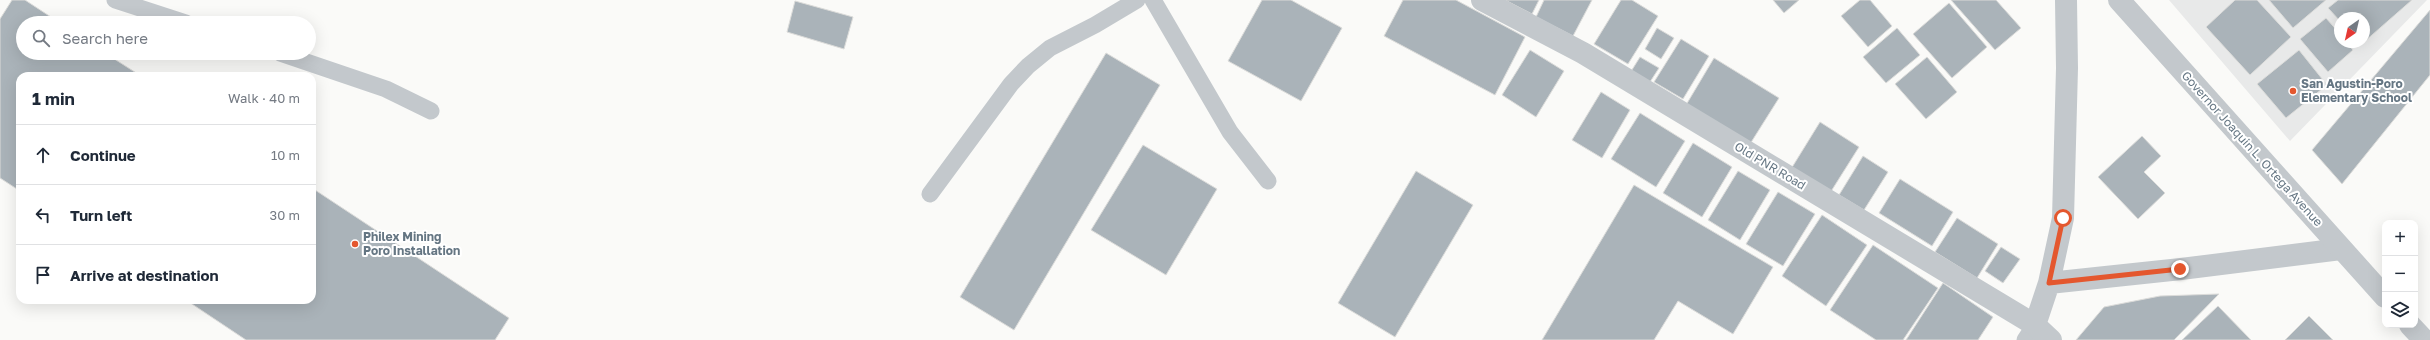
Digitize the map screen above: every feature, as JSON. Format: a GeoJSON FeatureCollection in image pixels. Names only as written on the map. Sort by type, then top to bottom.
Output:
{"type":"FeatureCollection","features":[{"type":"Feature","properties":{"kind":"street","name":"Old PNR Road"},"geometry":{"type":"LineString","coordinates":[[1482,0],[1583,53],[2030,332],[2052,340]]}},
{"type":"Feature","properties":{"kind":"street"},"geometry":{"type":"LineString","coordinates":[[2030,332],[2049,283],[2063,218],[2067,68],[2066,0]]}},
{"type":"Feature","properties":{"kind":"street","name":"Governor Joaquin L. Ortega Avenue"},"geometry":{"type":"LineString","coordinates":[[2119,0],[2382,294]]}},
{"type":"Feature","properties":{"kind":"street"},"geometry":{"type":"LineString","coordinates":[[2049,283],[2180,269],[2341,249]]}},
{"type":"Feature","properties":{"kind":"street"},"geometry":{"type":"LineString","coordinates":[[2413,328],[2424,340]]}},
{"type":"Feature","properties":{"kind":"lane"},"geometry":{"type":"LineString","coordinates":[[115,0],[164,16]]}},
{"type":"Feature","properties":{"kind":"lane"},"geometry":{"type":"LineString","coordinates":[[930,194],[1011,84],[1028,66],[1050,48],[1095,25],[1137,0]]}},
{"type":"Feature","properties":{"kind":"lane"},"geometry":{"type":"LineString","coordinates":[[1153,0],[1230,132],[1268,181]]}},
{"type":"Feature","properties":{"kind":"lane"},"geometry":{"type":"LineString","coordinates":[[301,60],[386,89],[431,111]]}},
{"type":"Feature","properties":{"kind":"shaded area","name":"San Agustin-Poro Elementary School"},"geometry":{"type":"Polygon","coordinates":[[[2169,0],[2427,0],[2290,141],[2169,0]]]}},
{"type":"Feature","properties":{"kind":"building"},"geometry":{"type":"Polygon","coordinates":[[[12,0],[25,0],[49,16],[16,16],[16,60],[116,60],[135,72],[16,72],[16,188],[0,178],[0,19],[12,0]]]}},
{"type":"Feature","properties":{"kind":"building"},"geometry":{"type":"Polygon","coordinates":[[[1262,0],[1291,0],[1342,28],[1301,101],[1228,61],[1262,0]]]}},
{"type":"Feature","properties":{"kind":"building"},"geometry":{"type":"Polygon","coordinates":[[[1403,0],[1456,0],[1525,37],[1495,95],[1384,36],[1403,0]]]}},
{"type":"Feature","properties":{"kind":"building"},"geometry":{"type":"Polygon","coordinates":[[[1505,0],[1539,0],[1532,14],[1505,0]]]}},
{"type":"Feature","properties":{"kind":"building"},"geometry":{"type":"Polygon","coordinates":[[[1544,0],[1592,0],[1573,36],[1536,17],[1544,0]]]}},
{"type":"Feature","properties":{"kind":"building"},"geometry":{"type":"Polygon","coordinates":[[[1621,0],[1632,0],[1658,16],[1628,64],[1594,44],[1621,0]]]}},
{"type":"Feature","properties":{"kind":"building"},"geometry":{"type":"Polygon","coordinates":[[[1773,0],[1799,0],[1784,13],[1773,0]]]}},
{"type":"Feature","properties":{"kind":"building"},"geometry":{"type":"Polygon","coordinates":[[[1860,0],[1870,0],[1892,26],[1868,47],[1841,16],[1860,0]]]}},
{"type":"Feature","properties":{"kind":"building"},"geometry":{"type":"Polygon","coordinates":[[[1951,0],[1996,0],[2021,28],[1995,50],[1951,0]]]}},
{"type":"Feature","properties":{"kind":"building"},"geometry":{"type":"Polygon","coordinates":[[[2235,0],[2257,0],[2291,37],[2250,75],[2206,27],[2235,0]]]}},
{"type":"Feature","properties":{"kind":"building"},"geometry":{"type":"Polygon","coordinates":[[[2269,0],[2326,0],[2293,28],[2269,0]]]}},
{"type":"Feature","properties":{"kind":"building"},"geometry":{"type":"Polygon","coordinates":[[[2338,0],[2412,0],[2370,37],[2370,12],[2334,12],[2334,14],[2328,8],[2338,0]]]}},
{"type":"Feature","properties":{"kind":"building"},"geometry":{"type":"Polygon","coordinates":[[[795,1],[853,17],[844,49],[787,32],[795,1]]]}},
{"type":"Feature","properties":{"kind":"building"},"geometry":{"type":"Polygon","coordinates":[[[1949,3],[1987,47],[1952,78],[1913,34],[1949,3]]]}},
{"type":"Feature","properties":{"kind":"building"},"geometry":{"type":"Polygon","coordinates":[[[2430,10],[2430,75],[2342,184],[2312,150],[2430,10]]]}},
{"type":"Feature","properties":{"kind":"building"},"geometry":{"type":"Polygon","coordinates":[[[2326,18],[2334,27],[2334,48],[2351,48],[2353,50],[2328,72],[2300,39],[2326,18]]]}},
{"type":"Feature","properties":{"kind":"building"},"geometry":{"type":"Polygon","coordinates":[[[1657,28],[1674,38],[1661,59],[1645,49],[1657,28]]]}},
{"type":"Feature","properties":{"kind":"building"},"geometry":{"type":"Polygon","coordinates":[[[1897,28],[1920,55],[1886,83],[1863,57],[1897,28]]]}},
{"type":"Feature","properties":{"kind":"building"},"geometry":{"type":"Polygon","coordinates":[[[1681,39],[1709,56],[1683,99],[1654,82],[1681,39]]]}},
{"type":"Feature","properties":{"kind":"building"},"geometry":{"type":"Polygon","coordinates":[[[1530,50],[1564,71],[1536,117],[1502,95],[1530,50]]]}},
{"type":"Feature","properties":{"kind":"building"},"geometry":{"type":"Polygon","coordinates":[[[2299,50],[2327,85],[2286,118],[2257,84],[2299,50]]]}},
{"type":"Feature","properties":{"kind":"building"},"geometry":{"type":"Polygon","coordinates":[[[1106,53],[1160,85],[1014,330],[960,297],[1106,53]]]}},
{"type":"Feature","properties":{"kind":"building"},"geometry":{"type":"Polygon","coordinates":[[[1640,57],[1659,68],[1648,85],[1630,73],[1640,57]]]}},
{"type":"Feature","properties":{"kind":"building"},"geometry":{"type":"Polygon","coordinates":[[[1927,57],[1957,92],[1926,119],[1895,84],[1927,57]]]}},
{"type":"Feature","properties":{"kind":"building"},"geometry":{"type":"Polygon","coordinates":[[[1714,58],[1779,98],[1750,144],[1686,105],[1714,58]]]}},
{"type":"Feature","properties":{"kind":"building"},"geometry":{"type":"Polygon","coordinates":[[[1601,92],[1630,110],[1602,158],[1572,140],[1601,92]]]}},
{"type":"Feature","properties":{"kind":"building"},"geometry":{"type":"Polygon","coordinates":[[[1640,113],[1685,141],[1656,187],[1611,159],[1640,113]]]}},
{"type":"Feature","properties":{"kind":"building"},"geometry":{"type":"Polygon","coordinates":[[[1820,122],[1859,147],[1830,193],[1791,169],[1820,122]]]}},
{"type":"Feature","properties":{"kind":"building"},"geometry":{"type":"Polygon","coordinates":[[[2142,136],[2161,156],[2144,172],[2165,193],[2138,219],[2098,177],[2142,136]]]}},
{"type":"Feature","properties":{"kind":"building"},"geometry":{"type":"Polygon","coordinates":[[[1693,143],[1732,167],[1702,217],[1663,193],[1693,143]]]}},
{"type":"Feature","properties":{"kind":"building"},"geometry":{"type":"Polygon","coordinates":[[[1143,145],[1217,189],[1166,275],[1091,230],[1143,145]]]}},
{"type":"Feature","properties":{"kind":"building"},"geometry":{"type":"Polygon","coordinates":[[[1863,156],[1888,172],[1864,210],[1839,195],[1863,156]]]}},
{"type":"Feature","properties":{"kind":"building"},"geometry":{"type":"Polygon","coordinates":[[[1416,171],[1473,205],[1395,337],[1338,303],[1416,171]]]}},
{"type":"Feature","properties":{"kind":"building"},"geometry":{"type":"Polygon","coordinates":[[[1738,171],[1770,190],[1740,240],[1708,220],[1738,171]]]}},
{"type":"Feature","properties":{"kind":"building"},"geometry":{"type":"Polygon","coordinates":[[[1900,179],[1953,212],[1932,246],[1879,213],[1900,179]]]}},
{"type":"Feature","properties":{"kind":"building"},"geometry":{"type":"Polygon","coordinates":[[[1634,185],[1773,267],[1733,334],[1678,301],[1654,340],[1542,340],[1634,185]]]}},
{"type":"Feature","properties":{"kind":"building","name":"Philex Mining Poro Installation"},"geometry":{"type":"Polygon","coordinates":[[[316,191],[509,318],[495,340],[246,340],[192,304],[316,304],[316,191]]]}},
{"type":"Feature","properties":{"kind":"building"},"geometry":{"type":"Polygon","coordinates":[[[1778,192],[1815,214],[1783,266],[1746,244],[1778,192]]]}},
{"type":"Feature","properties":{"kind":"building"},"geometry":{"type":"Polygon","coordinates":[[[1822,215],[1867,245],[1826,306],[1782,276],[1822,215]]]}},
{"type":"Feature","properties":{"kind":"building"},"geometry":{"type":"Polygon","coordinates":[[[1957,218],[1998,244],[1977,278],[1935,252],[1957,218]]]}},
{"type":"Feature","properties":{"kind":"building"},"geometry":{"type":"Polygon","coordinates":[[[1873,245],[1938,288],[1903,340],[1876,340],[1830,310],[1873,245]]]}},
{"type":"Feature","properties":{"kind":"building"},"geometry":{"type":"Polygon","coordinates":[[[2001,247],[2020,259],[2003,283],[1985,271],[2001,247]]]}},
{"type":"Feature","properties":{"kind":"building"},"geometry":{"type":"Polygon","coordinates":[[[1943,283],[1993,317],[1978,340],[1906,340],[1943,283]]]}},
{"type":"Feature","properties":{"kind":"building"},"geometry":{"type":"Polygon","coordinates":[[[2219,294],[2174,340],[2076,340],[2104,307],[2160,296],[2219,294]]]}},
{"type":"Feature","properties":{"kind":"building"},"geometry":{"type":"Polygon","coordinates":[[[2218,306],[2251,340],[2182,340],[2218,306]]]}},
{"type":"Feature","properties":{"kind":"building"},"geometry":{"type":"Polygon","coordinates":[[[2309,316],[2333,340],[2285,340],[2309,316]]]}},
{"type":"Feature","properties":{"kind":"place","name":"San Agustin-Poro Elementary School"},"geometry":{"type":"Point","coordinates":[2293,91]}},
{"type":"Feature","properties":{"kind":"place","name":"Philex Mining Poro Installation"},"geometry":{"type":"Point","coordinates":[355,244]}},
{"type":"Feature","properties":{"kind":"route"},"geometry":{"type":"LineString","coordinates":[[2063,218],[2049,283],[2180,269]]}}]}
